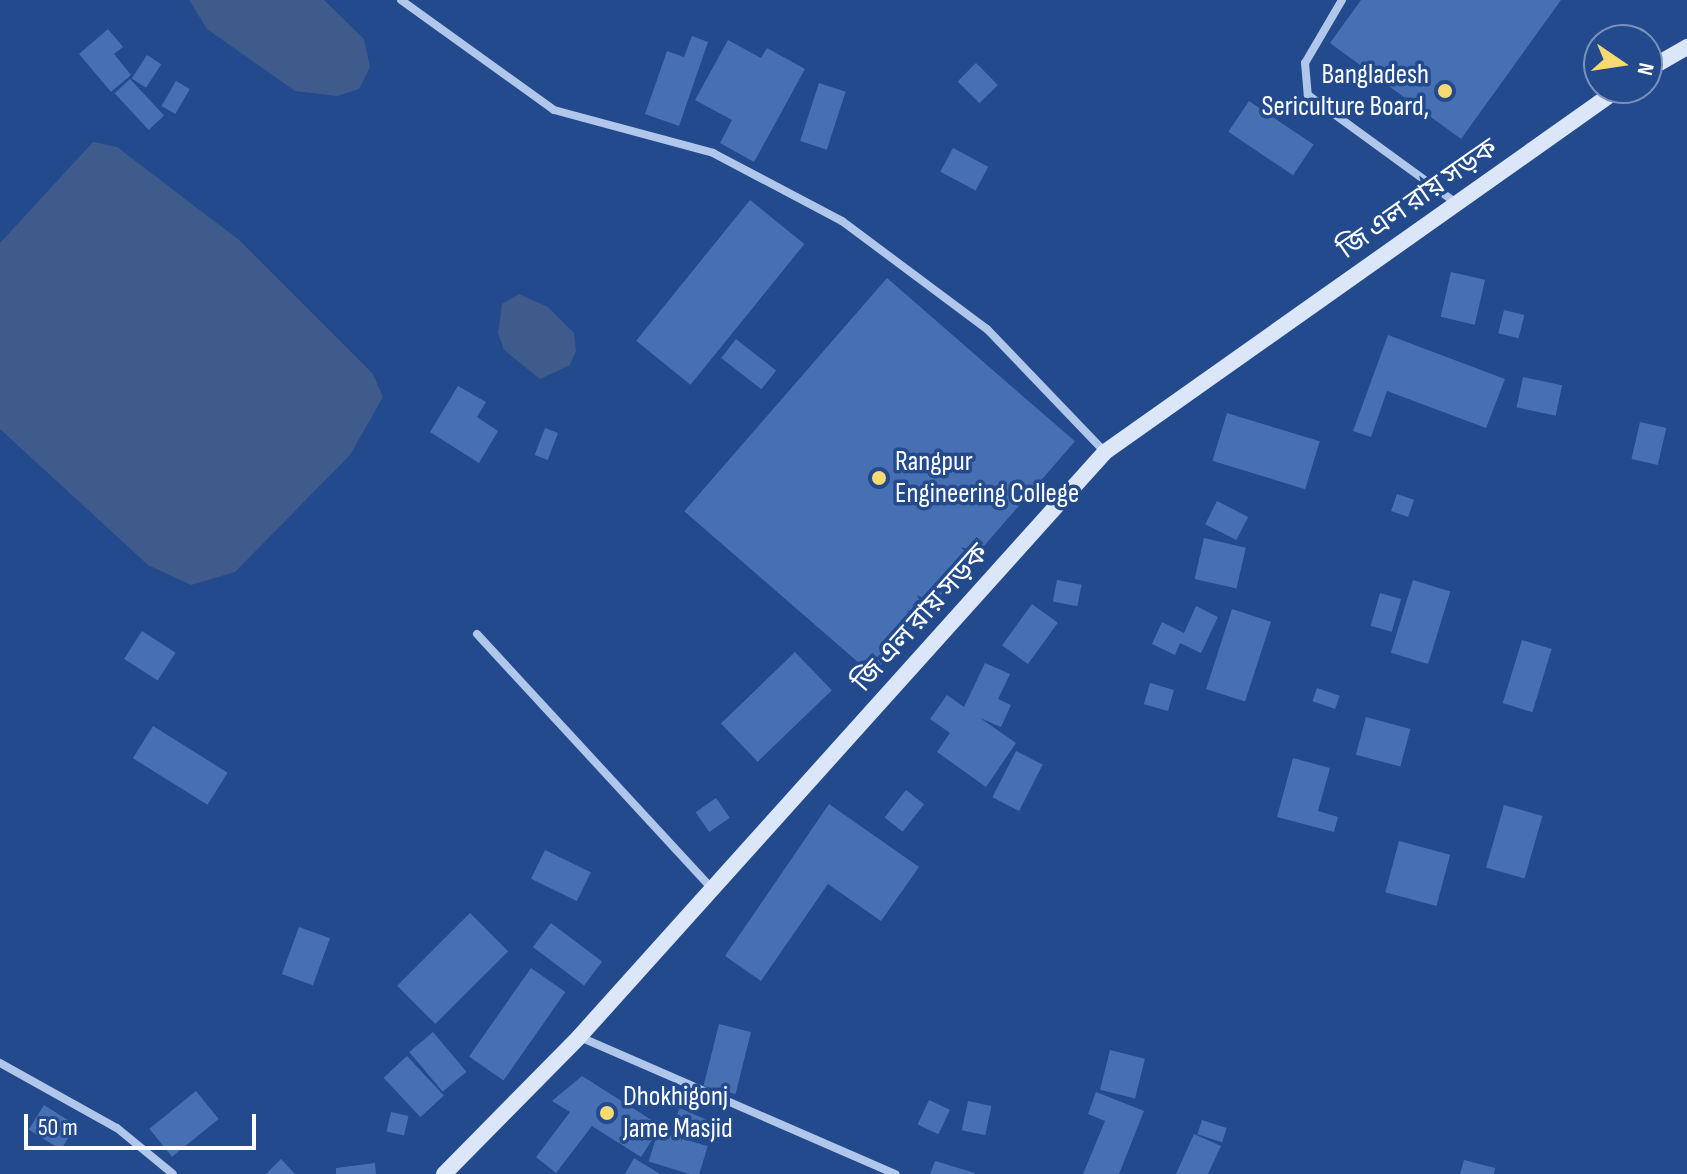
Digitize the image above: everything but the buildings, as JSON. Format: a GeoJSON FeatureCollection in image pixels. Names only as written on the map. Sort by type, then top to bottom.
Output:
{"type":"FeatureCollection","features":[{"type":"Feature","properties":{"kind":"main road"},"geometry":{"type":"LineString","coordinates":[[1663,61],[1687,47]]}},
{"type":"Feature","properties":{"kind":"main road","name":"জি এল রায় সড়ক"},"geometry":{"type":"LineString","coordinates":[[444,1174],[579,1037],[1105,452],[1597,104]]}},
{"type":"Feature","properties":{"kind":"street"},"geometry":{"type":"LineString","coordinates":[[401,0],[554,110],[713,153],[842,221],[987,329],[1105,452]]}},
{"type":"Feature","properties":{"kind":"street"},"geometry":{"type":"LineString","coordinates":[[1342,0],[1305,63],[1308,95],[1456,204]]}},
{"type":"Feature","properties":{"kind":"street"},"geometry":{"type":"LineString","coordinates":[[477,634],[712,889]]}},
{"type":"Feature","properties":{"kind":"street"},"geometry":{"type":"LineString","coordinates":[[579,1037],[895,1174]]}},
{"type":"Feature","properties":{"kind":"street"},"geometry":{"type":"LineString","coordinates":[[0,1063],[117,1128],[173,1174]]}},
{"type":"Feature","properties":{"kind":"water"},"geometry":{"type":"Polygon","coordinates":[[[189,0],[324,0],[364,39],[370,67],[359,89],[337,96],[295,91],[207,29],[189,0]]]}},
{"type":"Feature","properties":{"kind":"water"},"geometry":{"type":"Polygon","coordinates":[[[93,142],[117,147],[239,240],[373,374],[383,397],[350,455],[235,572],[191,585],[148,565],[0,429],[0,243],[93,142]]]}},
{"type":"Feature","properties":{"kind":"water"},"geometry":{"type":"Polygon","coordinates":[[[519,294],[548,307],[574,333],[576,351],[570,365],[540,379],[504,350],[498,333],[502,304],[519,294]]]}},
{"type":"Feature","properties":{"kind":"place","name":"Bangladesh Sericulture Board,"},"geometry":{"type":"Point","coordinates":[1445,91]}},
{"type":"Feature","properties":{"kind":"place","name":"Rangpur Engineering College"},"geometry":{"type":"Point","coordinates":[879,478]}},
{"type":"Feature","properties":{"kind":"place","name":"Dhokhigonj Jame Masjid"},"geometry":{"type":"Point","coordinates":[607,1113]}}]}
